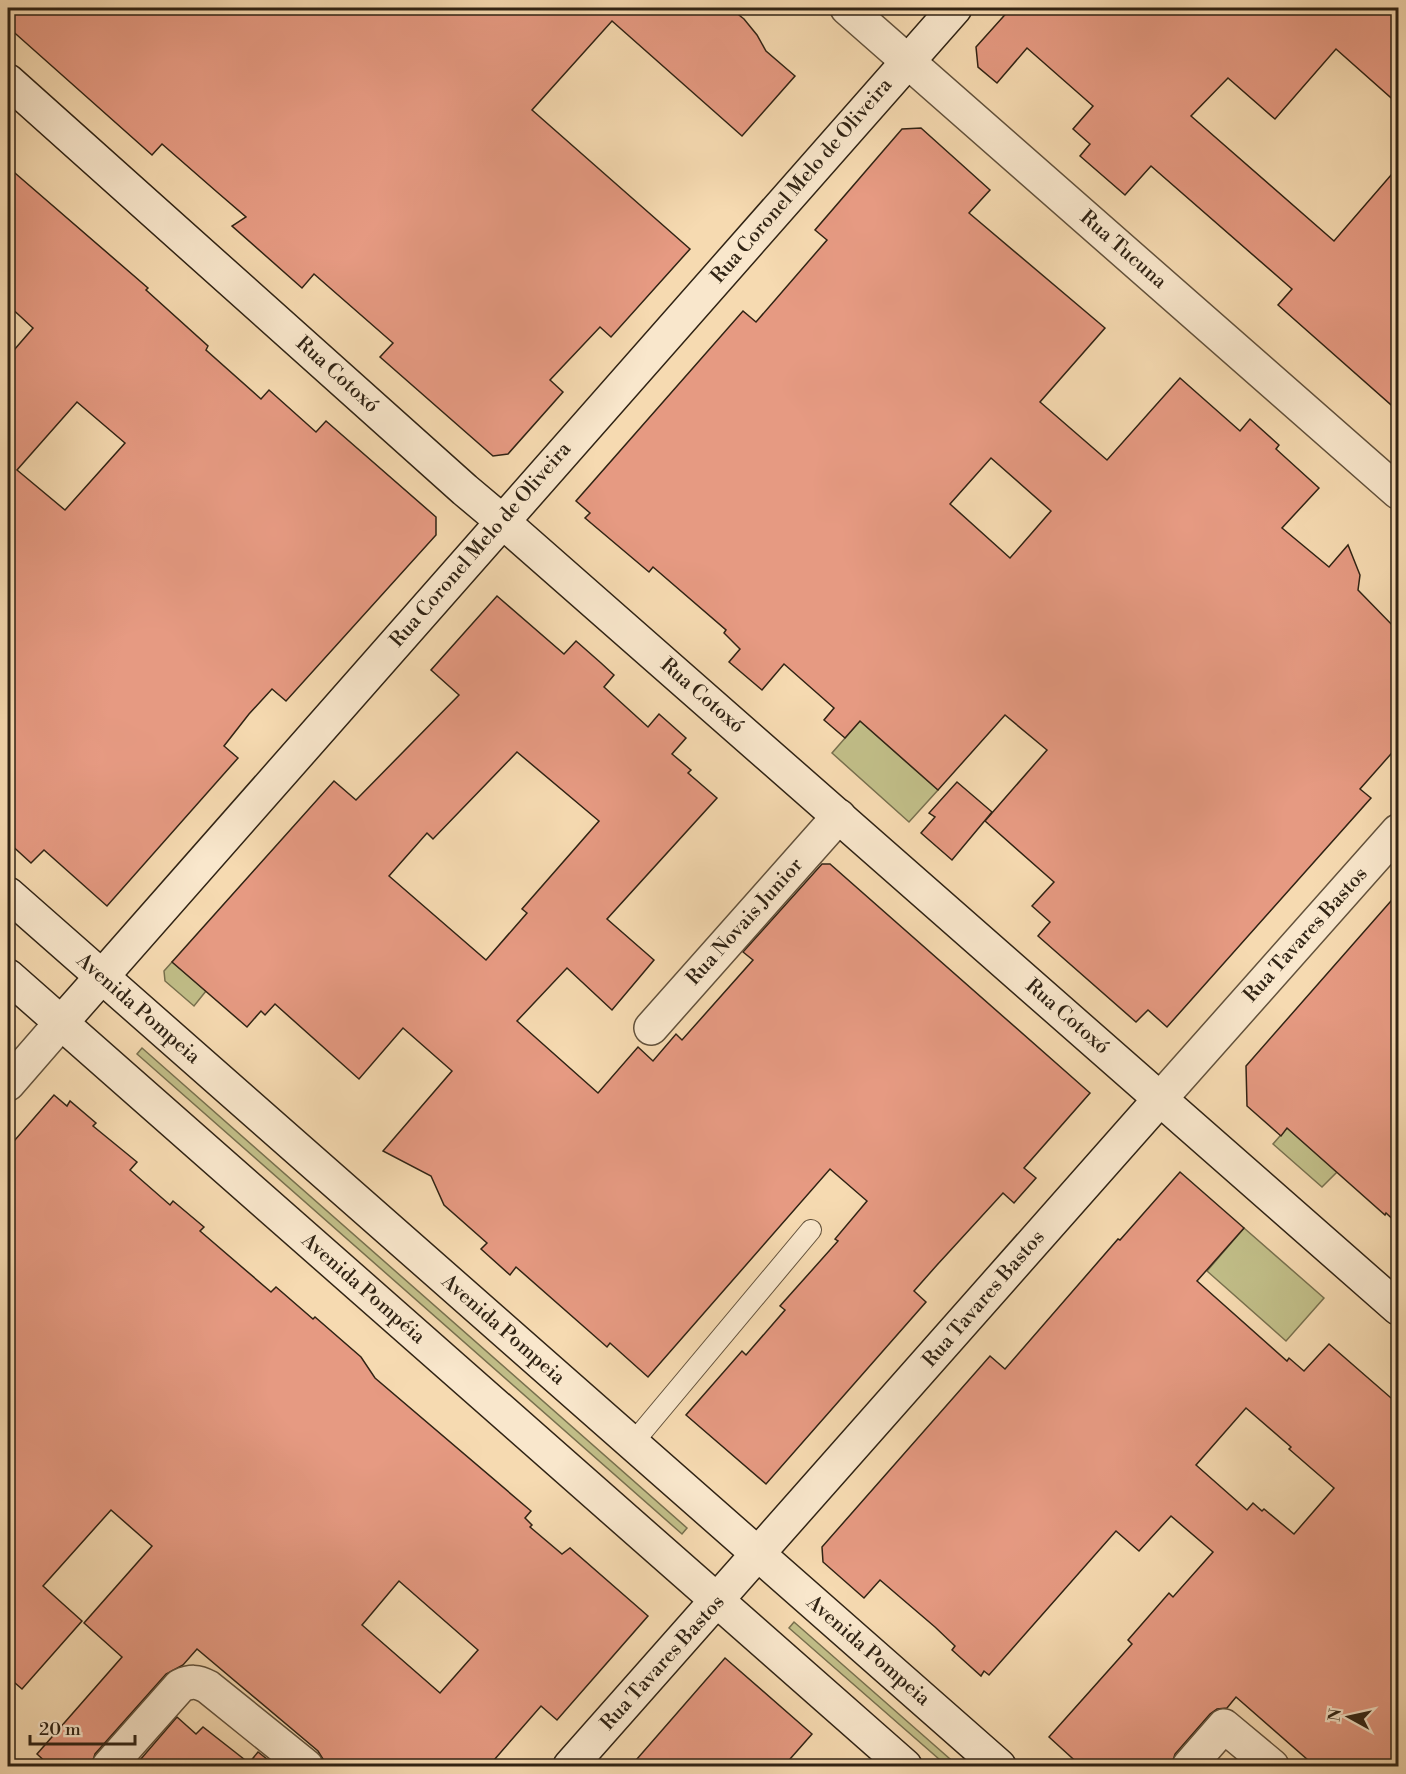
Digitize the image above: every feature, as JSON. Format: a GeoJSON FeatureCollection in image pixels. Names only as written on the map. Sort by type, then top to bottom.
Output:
{"type":"FeatureCollection","features":[{"type":"Feature","properties":{"kind":"street","name":"Rua Tucuna"},"geometry":{"type":"LineString","coordinates":[[848,8],[1398,492]]}},
{"type":"Feature","properties":{"kind":"street","name":"Rua Coronel Melo de Oliveira"},"geometry":{"type":"LineString","coordinates":[[8,1084],[955,8]]}},
{"type":"Feature","properties":{"kind":"street","name":"Rua Cotoxó"},"geometry":{"type":"LineString","coordinates":[[8,81],[465,490],[502,520],[1398,1308]]}},
{"type":"Feature","properties":{"kind":"street","name":"Rua Novais Junior"},"geometry":{"type":"LineString","coordinates":[[651,1028],[839,816]]}},
{"type":"Feature","properties":{"kind":"street","name":"Rua Tavares Bastos"},"geometry":{"type":"LineString","coordinates":[[570,1767],[1398,831]]}},
{"type":"Feature","properties":{"kind":"street","name":"Avenida Pompeia"},"geometry":{"type":"LineString","coordinates":[[8,894],[999,1767]]}},
{"type":"Feature","properties":{"kind":"street","name":"Avenida Pompéia"},"geometry":{"type":"LineString","coordinates":[[8,976],[718,1601]]}},
{"type":"Feature","properties":{"kind":"street"},"geometry":{"type":"LineString","coordinates":[[718,1601],[904,1767]]}},
{"type":"Feature","properties":{"kind":"street"},"geometry":{"type":"LineString","coordinates":[[109,1767],[180,1686],[189,1682],[199,1682],[306,1767]]}},
{"type":"Feature","properties":{"kind":"street"},"geometry":{"type":"LineString","coordinates":[[1190,1767],[1224,1726],[1272,1767]]}},
{"type":"Feature","properties":{"kind":"lane"},"geometry":{"type":"LineString","coordinates":[[632,1444],[811,1230]]}},
{"type":"Feature","properties":{"kind":"shaded area"},"geometry":{"type":"Polygon","coordinates":[[[860,721],[938,790],[909,822],[832,753],[860,721]]]}},
{"type":"Feature","properties":{"kind":"shaded area"},"geometry":{"type":"Polygon","coordinates":[[[172,962],[206,991],[194,1006],[165,981],[164,971],[172,962]]]}},
{"type":"Feature","properties":{"kind":"shaded area"},"geometry":{"type":"Polygon","coordinates":[[[142,1048],[687,1528],[682,1534],[137,1054],[142,1048]]]}},
{"type":"Feature","properties":{"kind":"shaded area"},"geometry":{"type":"Polygon","coordinates":[[[1287,1128],[1337,1172],[1322,1187],[1273,1144],[1287,1128]]]}},
{"type":"Feature","properties":{"kind":"shaded area"},"geometry":{"type":"Polygon","coordinates":[[[1244,1228],[1324,1298],[1286,1341],[1207,1271],[1244,1228]]]}},
{"type":"Feature","properties":{"kind":"shaded area"},"geometry":{"type":"Polygon","coordinates":[[[794,1622],[958,1766],[947,1766],[789,1628],[794,1622]]]}},
{"type":"Feature","properties":{"kind":"building"},"geometry":{"type":"Polygon","coordinates":[[[8,8],[730,8],[744,19],[766,51],[795,76],[742,136],[612,21],[532,110],[690,249],[611,337],[600,327],[550,380],[563,392],[508,454],[493,456],[380,357],[393,343],[314,274],[302,288],[232,226],[246,217],[162,144],[152,155],[8,27],[8,8]]]}},
{"type":"Feature","properties":{"kind":"building"},"geometry":{"type":"Polygon","coordinates":[[[1011,8],[1398,8],[1398,104],[1336,49],[1275,119],[1228,78],[1191,116],[1334,241],[1398,167],[1398,411],[1278,305],[1292,289],[1151,166],[1125,195],[1080,156],[1090,144],[1073,129],[1093,106],[1027,48],[997,83],[978,67],[976,47],[1011,8]]]}},
{"type":"Feature","properties":{"kind":"building"},"geometry":{"type":"Polygon","coordinates":[[[921,128],[990,190],[969,213],[1105,328],[1040,402],[1107,460],[1180,378],[1240,431],[1250,419],[1279,445],[1276,449],[1319,488],[1282,528],[1329,567],[1348,545],[1360,575],[1358,590],[1398,631],[1398,746],[1360,789],[1371,798],[1167,1027],[1148,1010],[1136,1022],[1038,936],[1050,922],[1032,906],[1054,882],[985,821],[1047,750],[1005,715],[938,790],[860,721],[845,738],[824,720],[834,708],[784,664],[762,690],[729,662],[740,649],[724,633],[726,630],[653,567],[649,572],[585,518],[590,513],[576,501],[743,311],[756,322],[827,240],[815,230],[902,129],[921,128]],[[991,458],[950,504],[1010,558],[1051,511],[991,458]]]}},
{"type":"Feature","properties":{"kind":"building"},"geometry":{"type":"Polygon","coordinates":[[[8,167],[148,288],[146,290],[208,346],[206,350],[261,399],[269,390],[316,432],[326,421],[436,517],[436,535],[286,701],[272,689],[249,714],[224,746],[238,758],[107,906],[44,850],[31,863],[8,842],[8,357],[33,328],[8,305],[8,167]],[[77,402],[17,470],[65,510],[125,443],[77,402]]]}},
{"type":"Feature","properties":{"kind":"building"},"geometry":{"type":"Polygon","coordinates":[[[497,596],[564,654],[576,641],[614,675],[604,687],[648,727],[659,714],[686,738],[672,754],[691,770],[688,773],[717,798],[607,919],[654,960],[612,1010],[567,968],[517,1021],[598,1093],[638,1047],[653,1061],[676,1034],[682,1040],[753,960],[743,952],[822,864],[830,864],[1090,1093],[1024,1168],[1036,1178],[1014,1203],[1003,1193],[914,1291],[926,1302],[766,1484],[686,1415],[742,1351],[746,1355],[785,1310],[780,1306],[838,1241],[835,1239],[867,1201],[830,1169],[648,1377],[610,1343],[607,1347],[516,1267],[510,1275],[481,1249],[487,1243],[444,1205],[431,1176],[383,1151],[452,1071],[403,1028],[359,1079],[275,1004],[265,1015],[261,1011],[247,1027],[172,962],[334,781],[356,800],[459,695],[431,670],[497,596]],[[517,752],[433,839],[427,833],[389,876],[486,960],[527,913],[522,909],[599,821],[517,752]]]}},
{"type":"Feature","properties":{"kind":"building"},"geometry":{"type":"Polygon","coordinates":[[[957,782],[992,812],[952,860],[921,833],[935,817],[929,813],[957,782]]]}},
{"type":"Feature","properties":{"kind":"building"},"geometry":{"type":"Polygon","coordinates":[[[1398,893],[1398,1224],[1287,1128],[1281,1136],[1247,1106],[1246,1066],[1398,893]]]}},
{"type":"Feature","properties":{"kind":"building"},"geometry":{"type":"Polygon","coordinates":[[[54,1095],[67,1106],[70,1101],[96,1123],[93,1126],[137,1162],[130,1170],[170,1205],[173,1201],[204,1227],[200,1231],[271,1292],[276,1287],[313,1319],[315,1317],[361,1357],[375,1378],[531,1511],[525,1518],[532,1525],[530,1527],[562,1554],[570,1548],[648,1616],[557,1720],[541,1706],[488,1767],[324,1767],[323,1759],[318,1751],[197,1649],[183,1665],[166,1674],[95,1754],[91,1767],[51,1767],[37,1754],[122,1657],[84,1623],[152,1546],[111,1510],[43,1586],[82,1621],[22,1689],[8,1677],[8,1148],[54,1095]],[[399,1581],[362,1625],[440,1693],[478,1650],[399,1581]]]}},
{"type":"Feature","properties":{"kind":"building"},"geometry":{"type":"Polygon","coordinates":[[[1180,1172],[1244,1228],[1197,1281],[1287,1361],[1289,1358],[1304,1371],[1329,1344],[1398,1404],[1398,1767],[1316,1767],[1236,1697],[1227,1708],[1217,1709],[1210,1714],[1175,1754],[1171,1767],[1082,1767],[1049,1737],[1132,1644],[1128,1640],[1169,1593],[1173,1597],[1213,1552],[1171,1516],[1139,1551],[1116,1531],[989,1675],[984,1671],[981,1676],[952,1650],[955,1646],[880,1580],[864,1598],[823,1562],[822,1547],[990,1356],[1005,1369],[1118,1239],[1120,1240],[1180,1172]],[[1246,1408],[1196,1465],[1247,1510],[1253,1503],[1262,1511],[1264,1509],[1294,1534],[1334,1488],[1289,1449],[1291,1447],[1246,1408]]]}},
{"type":"Feature","properties":{"kind":"building"},"geometry":{"type":"Polygon","coordinates":[[[725,1658],[812,1734],[783,1767],[630,1767],[725,1658]]]}},
{"type":"Feature","properties":{"kind":"building"},"geometry":{"type":"Polygon","coordinates":[[[177,1717],[196,1734],[203,1727],[249,1763],[258,1752],[277,1767],[134,1767],[177,1717]]]}}]}
